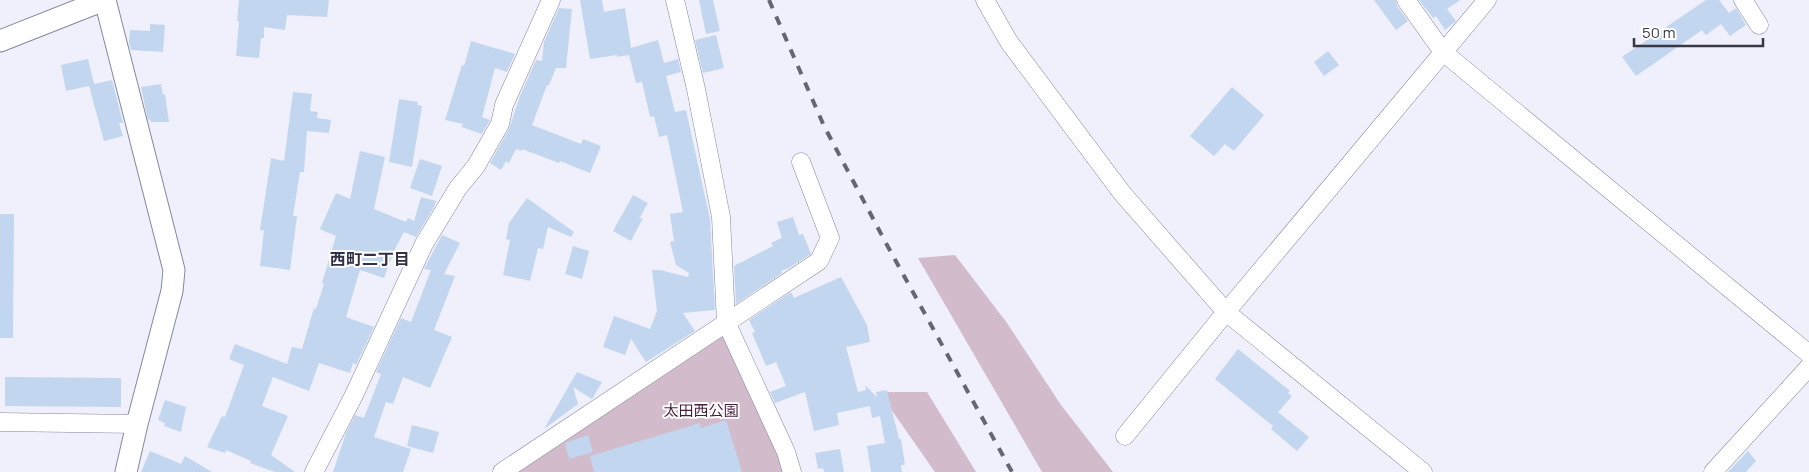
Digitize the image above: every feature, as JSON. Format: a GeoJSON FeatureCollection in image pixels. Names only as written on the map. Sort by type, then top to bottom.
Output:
{"type":"FeatureCollection","features":[{"type":"Feature","properties":{"kind":"street"},"geometry":{"type":"LineString","coordinates":[[0,40],[105,0],[174,270],[172,291],[126,472]]}},
{"type":"Feature","properties":{"kind":"street"},"geometry":{"type":"LineString","coordinates":[[314,472],[353,397],[424,244],[458,188],[476,166],[500,124],[504,105],[551,0]]}},
{"type":"Feature","properties":{"kind":"street"},"geometry":{"type":"LineString","coordinates":[[675,0],[696,89],[721,217],[726,322],[786,452],[792,472]]}},
{"type":"Feature","properties":{"kind":"street"},"geometry":{"type":"LineString","coordinates":[[985,0],[1008,42],[1122,194],[1226,312],[1423,472]]}},
{"type":"Feature","properties":{"kind":"street"},"geometry":{"type":"LineString","coordinates":[[1406,0],[1443,52],[1809,354]]}},
{"type":"Feature","properties":{"kind":"street"},"geometry":{"type":"LineString","coordinates":[[1125,436],[1226,312],[1487,0]]}},
{"type":"Feature","properties":{"kind":"street"},"geometry":{"type":"LineString","coordinates":[[1743,0],[1759,25]]}},
{"type":"Feature","properties":{"kind":"street"},"geometry":{"type":"LineString","coordinates":[[504,472],[820,261],[830,238],[801,162]]}},
{"type":"Feature","properties":{"kind":"street"},"geometry":{"type":"LineString","coordinates":[[1714,472],[1809,367]]}},
{"type":"Feature","properties":{"kind":"street"},"geometry":{"type":"LineString","coordinates":[[0,422],[137,424]]}},
{"type":"Feature","properties":{"kind":"green space"},"geometry":{"type":"Polygon","coordinates":[[[955,255],[1007,323],[1061,405],[1113,472],[1042,472],[918,258],[955,255]]]}},
{"type":"Feature","properties":{"kind":"green space","name":"太田西公園"},"geometry":{"type":"Polygon","coordinates":[[[726,322],[792,472],[505,472],[726,322]]]}},
{"type":"Feature","properties":{"kind":"green space"},"geometry":{"type":"Polygon","coordinates":[[[879,392],[927,392],[976,472],[935,472],[879,392]]]}},
{"type":"Feature","properties":{"kind":"building"},"geometry":{"type":"Polygon","coordinates":[[[239,0],[329,0],[327,17],[287,15],[285,30],[264,27],[264,38],[261,38],[259,58],[236,56],[239,0]]]}},
{"type":"Feature","properties":{"kind":"building"},"geometry":{"type":"Polygon","coordinates":[[[580,0],[602,0],[604,12],[625,8],[631,48],[658,40],[664,63],[678,59],[681,72],[666,76],[675,112],[686,110],[710,219],[715,310],[683,313],[695,331],[646,362],[631,339],[625,355],[603,347],[614,316],[650,329],[657,311],[652,270],[660,270],[688,277],[689,273],[676,265],[670,242],[674,241],[670,214],[683,212],[667,135],[659,137],[654,116],[650,117],[642,82],[636,83],[629,55],[590,59],[580,0]]]}},
{"type":"Feature","properties":{"kind":"building"},"geometry":{"type":"Polygon","coordinates":[[[699,0],[713,0],[720,31],[706,34],[699,0]]]}},
{"type":"Feature","properties":{"kind":"building"},"geometry":{"type":"Polygon","coordinates":[[[1374,0],[1396,0],[1397,6],[1408,21],[1396,30],[1374,0]]]}},
{"type":"Feature","properties":{"kind":"building"},"geometry":{"type":"Polygon","coordinates":[[[1419,0],[1460,0],[1447,9],[1456,21],[1445,30],[1436,16],[1433,18],[1419,0]]]}},
{"type":"Feature","properties":{"kind":"building"},"geometry":{"type":"Polygon","coordinates":[[[1706,0],[1719,0],[1729,13],[1736,8],[1746,25],[1730,36],[1721,24],[1706,35],[1702,30],[1636,76],[1622,57],[1706,0]]]}},
{"type":"Feature","properties":{"kind":"building"},"geometry":{"type":"Polygon","coordinates":[[[559,8],[572,9],[566,68],[556,68],[549,85],[547,85],[532,125],[581,144],[583,139],[601,146],[590,173],[522,149],[522,151],[516,149],[509,163],[506,161],[501,170],[490,163],[509,129],[520,96],[536,60],[542,61],[544,42],[559,8]]]}},
{"type":"Feature","properties":{"kind":"building"},"geometry":{"type":"Polygon","coordinates":[[[150,24],[165,25],[163,52],[131,50],[129,43],[130,30],[150,31],[150,24]]]}},
{"type":"Feature","properties":{"kind":"building"},"geometry":{"type":"Polygon","coordinates":[[[716,35],[724,68],[703,73],[695,40],[716,35]]]}},
{"type":"Feature","properties":{"kind":"building"},"geometry":{"type":"Polygon","coordinates":[[[471,41],[515,54],[507,72],[495,68],[482,117],[490,120],[482,134],[462,127],[463,124],[445,120],[471,41]]]}},
{"type":"Feature","properties":{"kind":"building"},"geometry":{"type":"Polygon","coordinates":[[[1328,51],[1339,65],[1324,76],[1314,62],[1328,51]]]}},
{"type":"Feature","properties":{"kind":"building"},"geometry":{"type":"Polygon","coordinates":[[[88,59],[94,84],[112,80],[123,123],[119,123],[123,136],[104,141],[89,86],[66,91],[61,65],[88,59]]]}},
{"type":"Feature","properties":{"kind":"building"},"geometry":{"type":"Polygon","coordinates":[[[161,84],[163,95],[165,94],[169,122],[151,122],[150,119],[148,120],[141,87],[161,84]]]}},
{"type":"Feature","properties":{"kind":"building"},"geometry":{"type":"Polygon","coordinates":[[[1232,87],[1264,115],[1234,151],[1225,144],[1214,156],[1190,136],[1232,87]]]}},
{"type":"Feature","properties":{"kind":"building"},"geometry":{"type":"Polygon","coordinates":[[[293,92],[312,94],[310,111],[318,112],[317,118],[331,120],[329,133],[307,131],[304,172],[300,172],[293,216],[297,216],[290,270],[260,266],[264,230],[260,230],[271,158],[284,161],[293,92]]]}},
{"type":"Feature","properties":{"kind":"building"},"geometry":{"type":"Polygon","coordinates":[[[399,99],[418,102],[417,105],[422,106],[412,167],[389,162],[399,99]]]}},
{"type":"Feature","properties":{"kind":"building"},"geometry":{"type":"Polygon","coordinates":[[[360,151],[385,157],[374,209],[406,222],[408,218],[414,221],[421,197],[436,201],[416,237],[404,232],[394,251],[384,278],[360,270],[346,317],[374,327],[356,365],[353,363],[350,373],[319,363],[309,391],[273,377],[262,406],[288,416],[271,455],[295,472],[275,472],[250,463],[251,461],[226,450],[225,453],[207,447],[222,416],[225,417],[244,365],[229,359],[235,344],[287,364],[292,347],[302,349],[314,308],[316,309],[324,284],[322,283],[336,236],[320,229],[336,193],[350,199],[360,151]]]}},
{"type":"Feature","properties":{"kind":"building"},"geometry":{"type":"Polygon","coordinates":[[[420,159],[442,166],[432,196],[410,188],[420,159]]]}},
{"type":"Feature","properties":{"kind":"building"},"geometry":{"type":"Polygon","coordinates":[[[633,195],[648,203],[639,219],[643,218],[631,241],[613,231],[633,195]]]}},
{"type":"Feature","properties":{"kind":"building"},"geometry":{"type":"Polygon","coordinates":[[[527,198],[574,232],[571,237],[548,227],[543,249],[538,248],[530,281],[503,275],[510,240],[506,239],[509,223],[527,198]]]}},
{"type":"Feature","properties":{"kind":"building"},"geometry":{"type":"Polygon","coordinates":[[[0,214],[14,214],[13,338],[0,338],[0,214]]]}},
{"type":"Feature","properties":{"kind":"building"},"geometry":{"type":"Polygon","coordinates":[[[793,217],[799,235],[803,234],[811,254],[781,271],[782,273],[736,304],[734,266],[773,246],[771,243],[782,238],[777,222],[793,217]]]}},
{"type":"Feature","properties":{"kind":"building"},"geometry":{"type":"Polygon","coordinates":[[[442,235],[460,243],[444,274],[455,276],[434,330],[452,337],[430,388],[403,377],[393,404],[386,402],[374,437],[411,449],[403,472],[333,472],[346,433],[355,415],[364,418],[381,374],[376,372],[401,318],[411,322],[431,270],[424,269],[442,235]]]}},
{"type":"Feature","properties":{"kind":"building"},"geometry":{"type":"Polygon","coordinates":[[[573,246],[589,251],[582,279],[565,274],[573,246]]]}},
{"type":"Feature","properties":{"kind":"building"},"geometry":{"type":"Polygon","coordinates":[[[841,277],[867,325],[870,342],[846,347],[858,392],[866,390],[865,385],[877,397],[876,392],[887,390],[899,439],[901,439],[905,465],[901,465],[902,472],[871,472],[867,446],[885,443],[880,416],[872,418],[870,406],[837,413],[839,425],[814,431],[805,392],[775,403],[770,392],[786,386],[776,362],[766,366],[752,333],[755,332],[749,320],[791,292],[794,298],[841,277]]]}},
{"type":"Feature","properties":{"kind":"building"},"geometry":{"type":"Polygon","coordinates":[[[1238,349],[1290,391],[1288,393],[1292,396],[1278,412],[1309,437],[1297,451],[1271,429],[1273,426],[1215,379],[1238,349]]]}},
{"type":"Feature","properties":{"kind":"building"},"geometry":{"type":"Polygon","coordinates":[[[577,372],[602,382],[592,399],[573,387],[578,404],[544,429],[577,372]]]}},
{"type":"Feature","properties":{"kind":"building"},"geometry":{"type":"Polygon","coordinates":[[[5,377],[121,378],[121,407],[5,406],[5,377]]]}},
{"type":"Feature","properties":{"kind":"building"},"geometry":{"type":"Polygon","coordinates":[[[165,400],[186,407],[181,432],[164,426],[165,423],[158,420],[165,400]]]}},
{"type":"Feature","properties":{"kind":"building"},"geometry":{"type":"Polygon","coordinates":[[[726,420],[742,472],[594,472],[590,456],[700,423],[701,428],[726,420]]]}},
{"type":"Feature","properties":{"kind":"building"},"geometry":{"type":"Polygon","coordinates":[[[412,425],[439,432],[433,453],[407,446],[412,425]]]}},
{"type":"Feature","properties":{"kind":"building"},"geometry":{"type":"Polygon","coordinates":[[[588,435],[593,452],[569,459],[565,443],[588,435]]]}},
{"type":"Feature","properties":{"kind":"building"},"geometry":{"type":"Polygon","coordinates":[[[840,449],[844,472],[824,472],[823,468],[818,469],[815,453],[840,449]]]}},
{"type":"Feature","properties":{"kind":"building"},"geometry":{"type":"Polygon","coordinates":[[[150,451],[181,464],[185,456],[212,472],[141,472],[150,451]]]}},
{"type":"Feature","properties":{"kind":"building"},"geometry":{"type":"Polygon","coordinates":[[[1748,451],[1756,461],[1746,472],[1728,472],[1748,451]]]}},
{"type":"Feature","properties":{"kind":"railway"},"geometry":{"type":"LineString","coordinates":[[769,0],[824,126],[1012,472]]}},
{"type":"Feature","properties":{"kind":"district","name":"西町二丁目"},"geometry":{"type":"Point","coordinates":[370,259]}}]}
